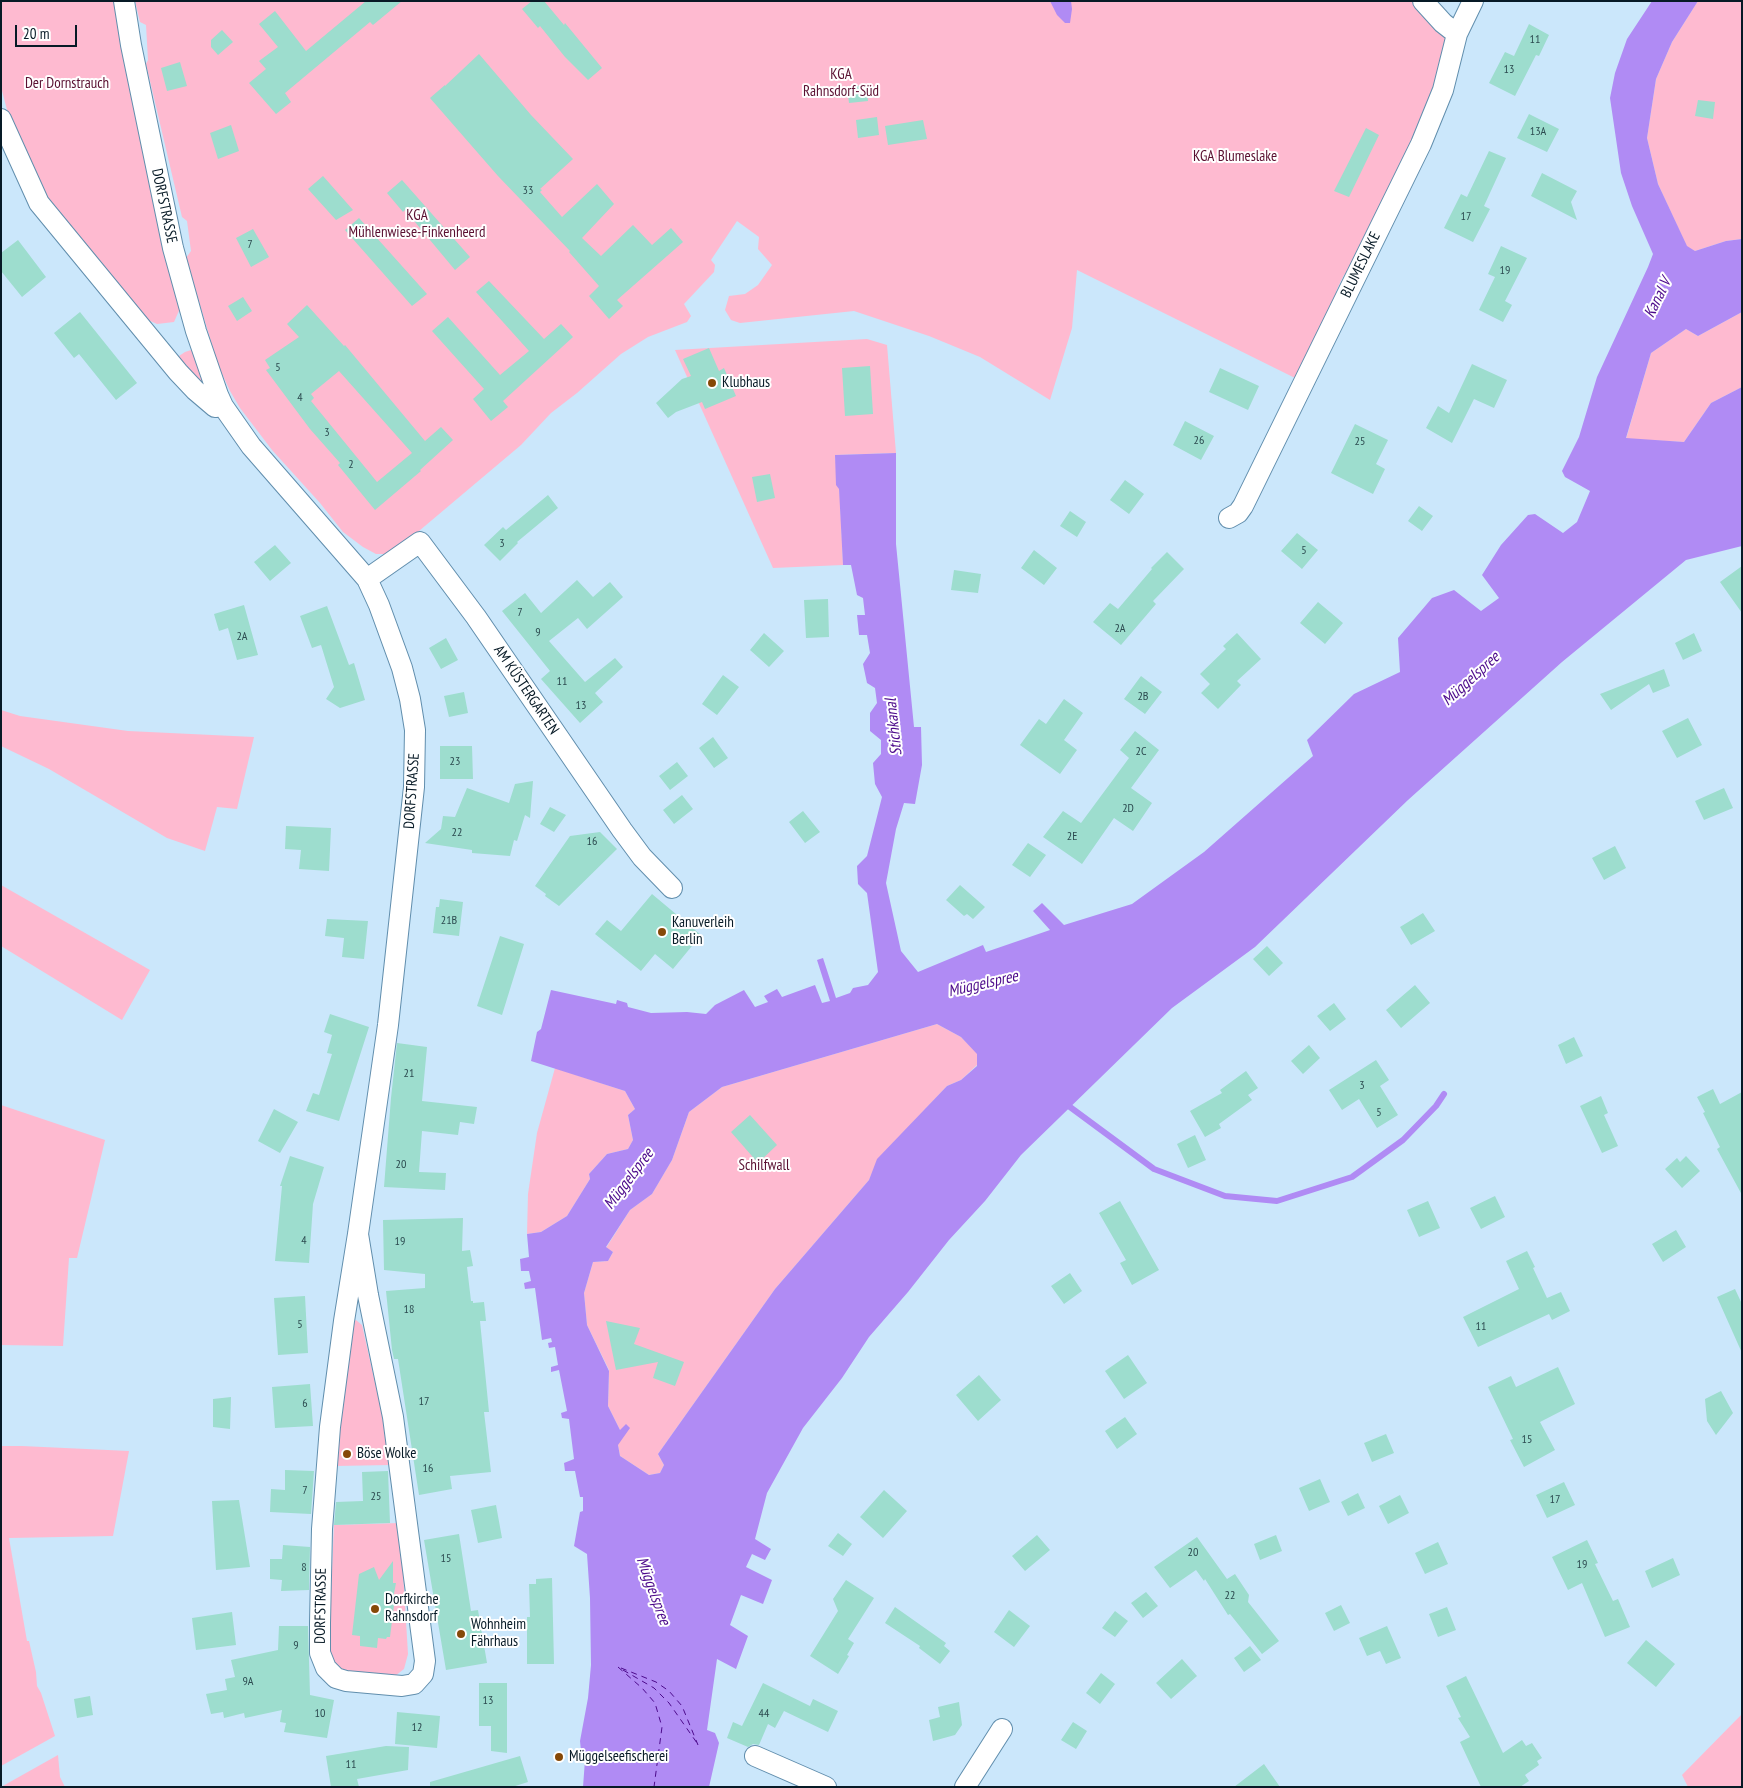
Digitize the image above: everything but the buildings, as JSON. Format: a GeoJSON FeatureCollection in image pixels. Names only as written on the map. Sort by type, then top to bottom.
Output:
{"type":"FeatureCollection","features":[{"type":"Feature","properties":{"kind":"street"},"geometry":{"type":"LineString","coordinates":[[1423,1],[1443,23],[1457,34]]}},
{"type":"Feature","properties":{"kind":"street","name":"BLUMESLAKE"},"geometry":{"type":"LineString","coordinates":[[1229,518],[1238,513],[1243,506],[1421,144],[1442,90],[1457,34],[1473,1]]}},
{"type":"Feature","properties":{"kind":"street","name":"DORFSTRASSE"},"geometry":{"type":"LineString","coordinates":[[122,2],[173,248],[196,331],[218,394],[223,406],[251,446],[367,579],[402,668],[410,699],[415,730],[414,787],[388,1025],[330,1428],[322,1530],[320,1653],[326,1668],[336,1678],[346,1681],[402,1686],[414,1684],[423,1674],[425,1661],[393,1417],[368,1295],[358,1234]]}},
{"type":"Feature","properties":{"kind":"street","name":"DORFSTRASSE"},"geometry":{"type":"LineString","coordinates":[[1,119],[39,203],[195,390],[215,407],[223,406]]}},
{"type":"Feature","properties":{"kind":"street","name":"AM KÜSTERGARTEN"},"geometry":{"type":"LineString","coordinates":[[367,579],[420,542],[476,617],[622,830],[642,857],[672,888]]}},
{"type":"Feature","properties":{"kind":"street"},"geometry":{"type":"LineString","coordinates":[[964,1787],[1002,1729]]}},
{"type":"Feature","properties":{"kind":"street"},"geometry":{"type":"LineString","coordinates":[[755,1756],[826,1787]]}},
{"type":"Feature","properties":{"kind":"green space","name":"Der Dornstrauch"},"geometry":{"type":"Polygon","coordinates":[[[1,1],[117,1],[182,304],[174,322],[157,324],[137,315],[44,199],[14,136],[1,87],[1,1]]]}},
{"type":"Feature","properties":{"kind":"green space"},"geometry":{"type":"Polygon","coordinates":[[[135,1],[1415,1],[1442,30],[1447,42],[1434,95],[1354,266],[1344,275],[1338,287],[1336,292],[1340,294],[1297,379],[1077,270],[1072,328],[1050,400],[980,357],[929,336],[854,311],[740,323],[731,320],[725,310],[729,296],[745,294],[758,285],[772,265],[758,249],[759,237],[737,221],[711,260],[715,265],[714,272],[684,304],[691,316],[687,322],[648,337],[621,354],[551,413],[521,445],[419,531],[395,550],[385,554],[376,554],[343,532],[320,503],[272,450],[240,408],[218,365],[186,258],[191,251],[187,221],[182,217],[146,64],[148,60],[146,25],[140,22],[135,1]]]}},
{"type":"Feature","properties":{"kind":"green space"},"geometry":{"type":"Polygon","coordinates":[[[1698,1],[1742,1],[1742,239],[1726,241],[1695,251],[1687,247],[1658,184],[1647,138],[1656,79],[1672,42],[1698,1]]]}},
{"type":"Feature","properties":{"kind":"green space"},"geometry":{"type":"Polygon","coordinates":[[[1742,312],[1742,387],[1711,403],[1684,442],[1626,439],[1651,353],[1686,329],[1698,336],[1742,312]]]}},
{"type":"Feature","properties":{"kind":"green space"},"geometry":{"type":"Polygon","coordinates":[[[867,339],[887,345],[896,453],[835,455],[840,497],[843,565],[773,568],[675,350],[867,339]]]}},
{"type":"Feature","properties":{"kind":"green space"},"geometry":{"type":"Polygon","coordinates":[[[194,349],[211,398],[175,361],[185,352],[194,349]]]}},
{"type":"Feature","properties":{"kind":"green space"},"geometry":{"type":"Polygon","coordinates":[[[1,710],[20,716],[128,731],[254,737],[237,809],[217,807],[205,851],[167,838],[49,769],[1,746],[1,710]]]}},
{"type":"Feature","properties":{"kind":"green space"},"geometry":{"type":"Polygon","coordinates":[[[1,885],[150,970],[122,1020],[1,946],[1,885]]]}},
{"type":"Feature","properties":{"kind":"green space","name":"Schilfwall"},"geometry":{"type":"Polygon","coordinates":[[[937,1024],[961,1037],[978,1054],[977,1065],[961,1080],[947,1086],[878,1159],[869,1180],[775,1289],[658,1454],[664,1465],[660,1473],[649,1475],[620,1456],[618,1445],[620,1430],[608,1406],[609,1370],[587,1325],[584,1293],[593,1262],[608,1261],[613,1252],[606,1248],[630,1210],[652,1194],[672,1160],[689,1112],[722,1087],[937,1024]]]}},
{"type":"Feature","properties":{"kind":"green space"},"geometry":{"type":"Polygon","coordinates":[[[555,1068],[625,1091],[635,1109],[628,1115],[633,1140],[628,1149],[607,1154],[589,1174],[590,1179],[567,1216],[541,1232],[527,1234],[528,1194],[537,1133],[555,1068]]]}},
{"type":"Feature","properties":{"kind":"green space"},"geometry":{"type":"Polygon","coordinates":[[[1,1105],[105,1140],[77,1258],[69,1258],[63,1346],[1,1345],[1,1105]]]}},
{"type":"Feature","properties":{"kind":"green space"},"geometry":{"type":"Polygon","coordinates":[[[356,1320],[362,1325],[381,1409],[390,1465],[335,1466],[352,1322],[356,1320]]]}},
{"type":"Feature","properties":{"kind":"green space"},"geometry":{"type":"Polygon","coordinates":[[[1,1446],[129,1451],[113,1536],[9,1538],[27,1641],[29,1641],[36,1672],[37,1686],[55,1736],[1,1766],[1,1446]]]}},
{"type":"Feature","properties":{"kind":"green space"},"geometry":{"type":"Polygon","coordinates":[[[400,1523],[408,1654],[404,1669],[395,1676],[343,1671],[335,1663],[330,1653],[329,1640],[334,1525],[400,1523]]]}},
{"type":"Feature","properties":{"kind":"green space"},"geometry":{"type":"Polygon","coordinates":[[[1742,1714],[1742,1787],[1688,1787],[1682,1775],[1742,1714]]]}},
{"type":"Feature","properties":{"kind":"green space"},"geometry":{"type":"Polygon","coordinates":[[[58,1755],[60,1777],[65,1787],[1,1787],[58,1755]]]}},
{"type":"Feature","properties":{"kind":"water"},"geometry":{"type":"Polygon","coordinates":[[[1050,1],[1071,1],[1070,23],[1065,23],[1057,15],[1050,1]]]}},
{"type":"Feature","properties":{"kind":"water"},"geometry":{"type":"Polygon","coordinates":[[[1652,1],[1698,1],[1672,42],[1656,79],[1647,138],[1658,184],[1687,246],[1695,251],[1726,241],[1742,239],[1742,312],[1698,336],[1686,329],[1651,353],[1626,438],[1684,442],[1711,403],[1742,387],[1742,546],[1686,560],[1562,662],[1408,800],[1255,947],[1172,1008],[1021,1155],[985,1201],[949,1240],[869,1337],[842,1378],[803,1428],[767,1493],[755,1539],[771,1549],[765,1560],[752,1554],[746,1567],[772,1580],[763,1604],[741,1595],[730,1625],[748,1636],[736,1669],[717,1659],[707,1730],[715,1733],[719,1743],[709,1787],[583,1787],[585,1760],[581,1751],[580,1741],[588,1698],[591,1665],[590,1598],[587,1554],[574,1546],[580,1512],[583,1511],[583,1497],[580,1497],[575,1471],[565,1471],[564,1463],[574,1459],[569,1419],[562,1418],[561,1413],[567,1411],[559,1370],[551,1372],[551,1367],[558,1365],[555,1347],[549,1348],[548,1343],[552,1342],[551,1338],[542,1340],[535,1288],[525,1289],[524,1283],[531,1281],[529,1271],[521,1271],[520,1259],[529,1257],[527,1234],[541,1232],[567,1216],[590,1179],[589,1174],[607,1154],[628,1149],[633,1140],[628,1115],[635,1109],[625,1091],[531,1061],[537,1032],[541,1029],[551,990],[616,1004],[617,1000],[627,1003],[628,1007],[651,1013],[687,1012],[706,1014],[715,1005],[744,990],[755,1007],[768,1002],[764,996],[777,989],[782,997],[815,985],[822,1003],[830,1001],[817,960],[823,958],[836,998],[850,993],[853,988],[868,985],[878,972],[867,893],[858,884],[857,866],[867,856],[882,797],[875,784],[873,763],[881,754],[881,740],[870,731],[870,713],[877,703],[875,688],[867,683],[863,664],[870,653],[867,635],[859,635],[857,615],[865,615],[863,598],[857,595],[851,565],[843,565],[839,489],[836,485],[835,455],[896,453],[896,544],[914,727],[921,727],[922,765],[915,804],[904,803],[896,829],[886,883],[901,951],[918,972],[983,945],[986,952],[1050,930],[1033,911],[1042,903],[1064,925],[1132,904],[1204,852],[1313,756],[1307,740],[1354,694],[1400,672],[1398,638],[1432,598],[1454,590],[1481,611],[1499,598],[1482,575],[1501,545],[1528,515],[1535,514],[1563,533],[1577,522],[1590,491],[1565,477],[1562,471],[1579,437],[1597,377],[1653,254],[1632,206],[1621,173],[1610,98],[1615,73],[1627,39],[1652,1]],[[937,1024],[722,1087],[689,1112],[672,1160],[652,1194],[630,1210],[606,1247],[613,1252],[608,1261],[593,1262],[584,1293],[587,1325],[609,1371],[608,1406],[620,1430],[626,1424],[630,1428],[618,1445],[620,1456],[649,1475],[660,1473],[664,1465],[658,1454],[775,1289],[869,1180],[877,1159],[947,1086],[961,1080],[977,1066],[977,1054],[961,1037],[937,1024]]]}},
{"type":"Feature","properties":{"kind":"waterway"},"geometry":{"type":"LineString","coordinates":[[1070,1107],[1154,1169],[1225,1196],[1277,1201],[1352,1177],[1403,1140],[1436,1106],[1444,1094]]}},
{"type":"Feature","properties":{"kind":"ferry route"},"geometry":{"type":"LineString","coordinates":[[618,1667],[642,1688],[655,1703],[662,1727],[654,1787]]}},
{"type":"Feature","properties":{"kind":"ferry route"},"geometry":{"type":"LineString","coordinates":[[621,1668],[656,1682],[669,1691],[682,1706],[698,1745]]}},
{"type":"Feature","properties":{"kind":"ferry route"},"geometry":{"type":"LineString","coordinates":[[623,1670],[654,1688],[669,1703],[697,1743]]}},
{"type":"Feature","properties":{"kind":"place","name":"Klubhaus"},"geometry":{"type":"Point","coordinates":[712,383]}},
{"type":"Feature","properties":{"kind":"place","name":"Kanuverleih Berlin"},"geometry":{"type":"Point","coordinates":[662,932]}},
{"type":"Feature","properties":{"kind":"place","name":"Böse Wolke"},"geometry":{"type":"Point","coordinates":[347,1454]}},
{"type":"Feature","properties":{"kind":"place","name":"Dorfkirche Rahnsdorf"},"geometry":{"type":"Point","coordinates":[375,1609]}},
{"type":"Feature","properties":{"kind":"place","name":"Wohnheim Fährhaus"},"geometry":{"type":"Point","coordinates":[461,1634]}},
{"type":"Feature","properties":{"kind":"place","name":"Müggelseefischerei"},"geometry":{"type":"Point","coordinates":[559,1757]}},
{"type":"Feature","properties":{"kind":"park label","name":"KGA Rahnsdorf-Süd"},"geometry":{"type":"Point","coordinates":[841,84]}},
{"type":"Feature","properties":{"kind":"park label","name":"KGA Blumeslake"},"geometry":{"type":"Point","coordinates":[1235,157]}},
{"type":"Feature","properties":{"kind":"park label","name":"KGA Mühlenwiese-Finkenheerd"},"geometry":{"type":"Point","coordinates":[417,224]}},
{"type":"Feature","properties":{"kind":"water label","name":"Kanal V"},"geometry":{"type":"Point","coordinates":[1658,298]}},
{"type":"Feature","properties":{"kind":"water label","name":"Müggelspree"},"geometry":{"type":"Point","coordinates":[1471,679]}},
{"type":"Feature","properties":{"kind":"water label","name":"Stichkanal"},"geometry":{"type":"Point","coordinates":[894,727]}},
{"type":"Feature","properties":{"kind":"water label","name":"Müggelspree"},"geometry":{"type":"Point","coordinates":[983,984]}},
{"type":"Feature","properties":{"kind":"water label","name":"Müggelspree"},"geometry":{"type":"Point","coordinates":[629,1179]}},
{"type":"Feature","properties":{"kind":"water label","name":"Müggelspree"},"geometry":{"type":"Point","coordinates":[653,1591]}}]}
